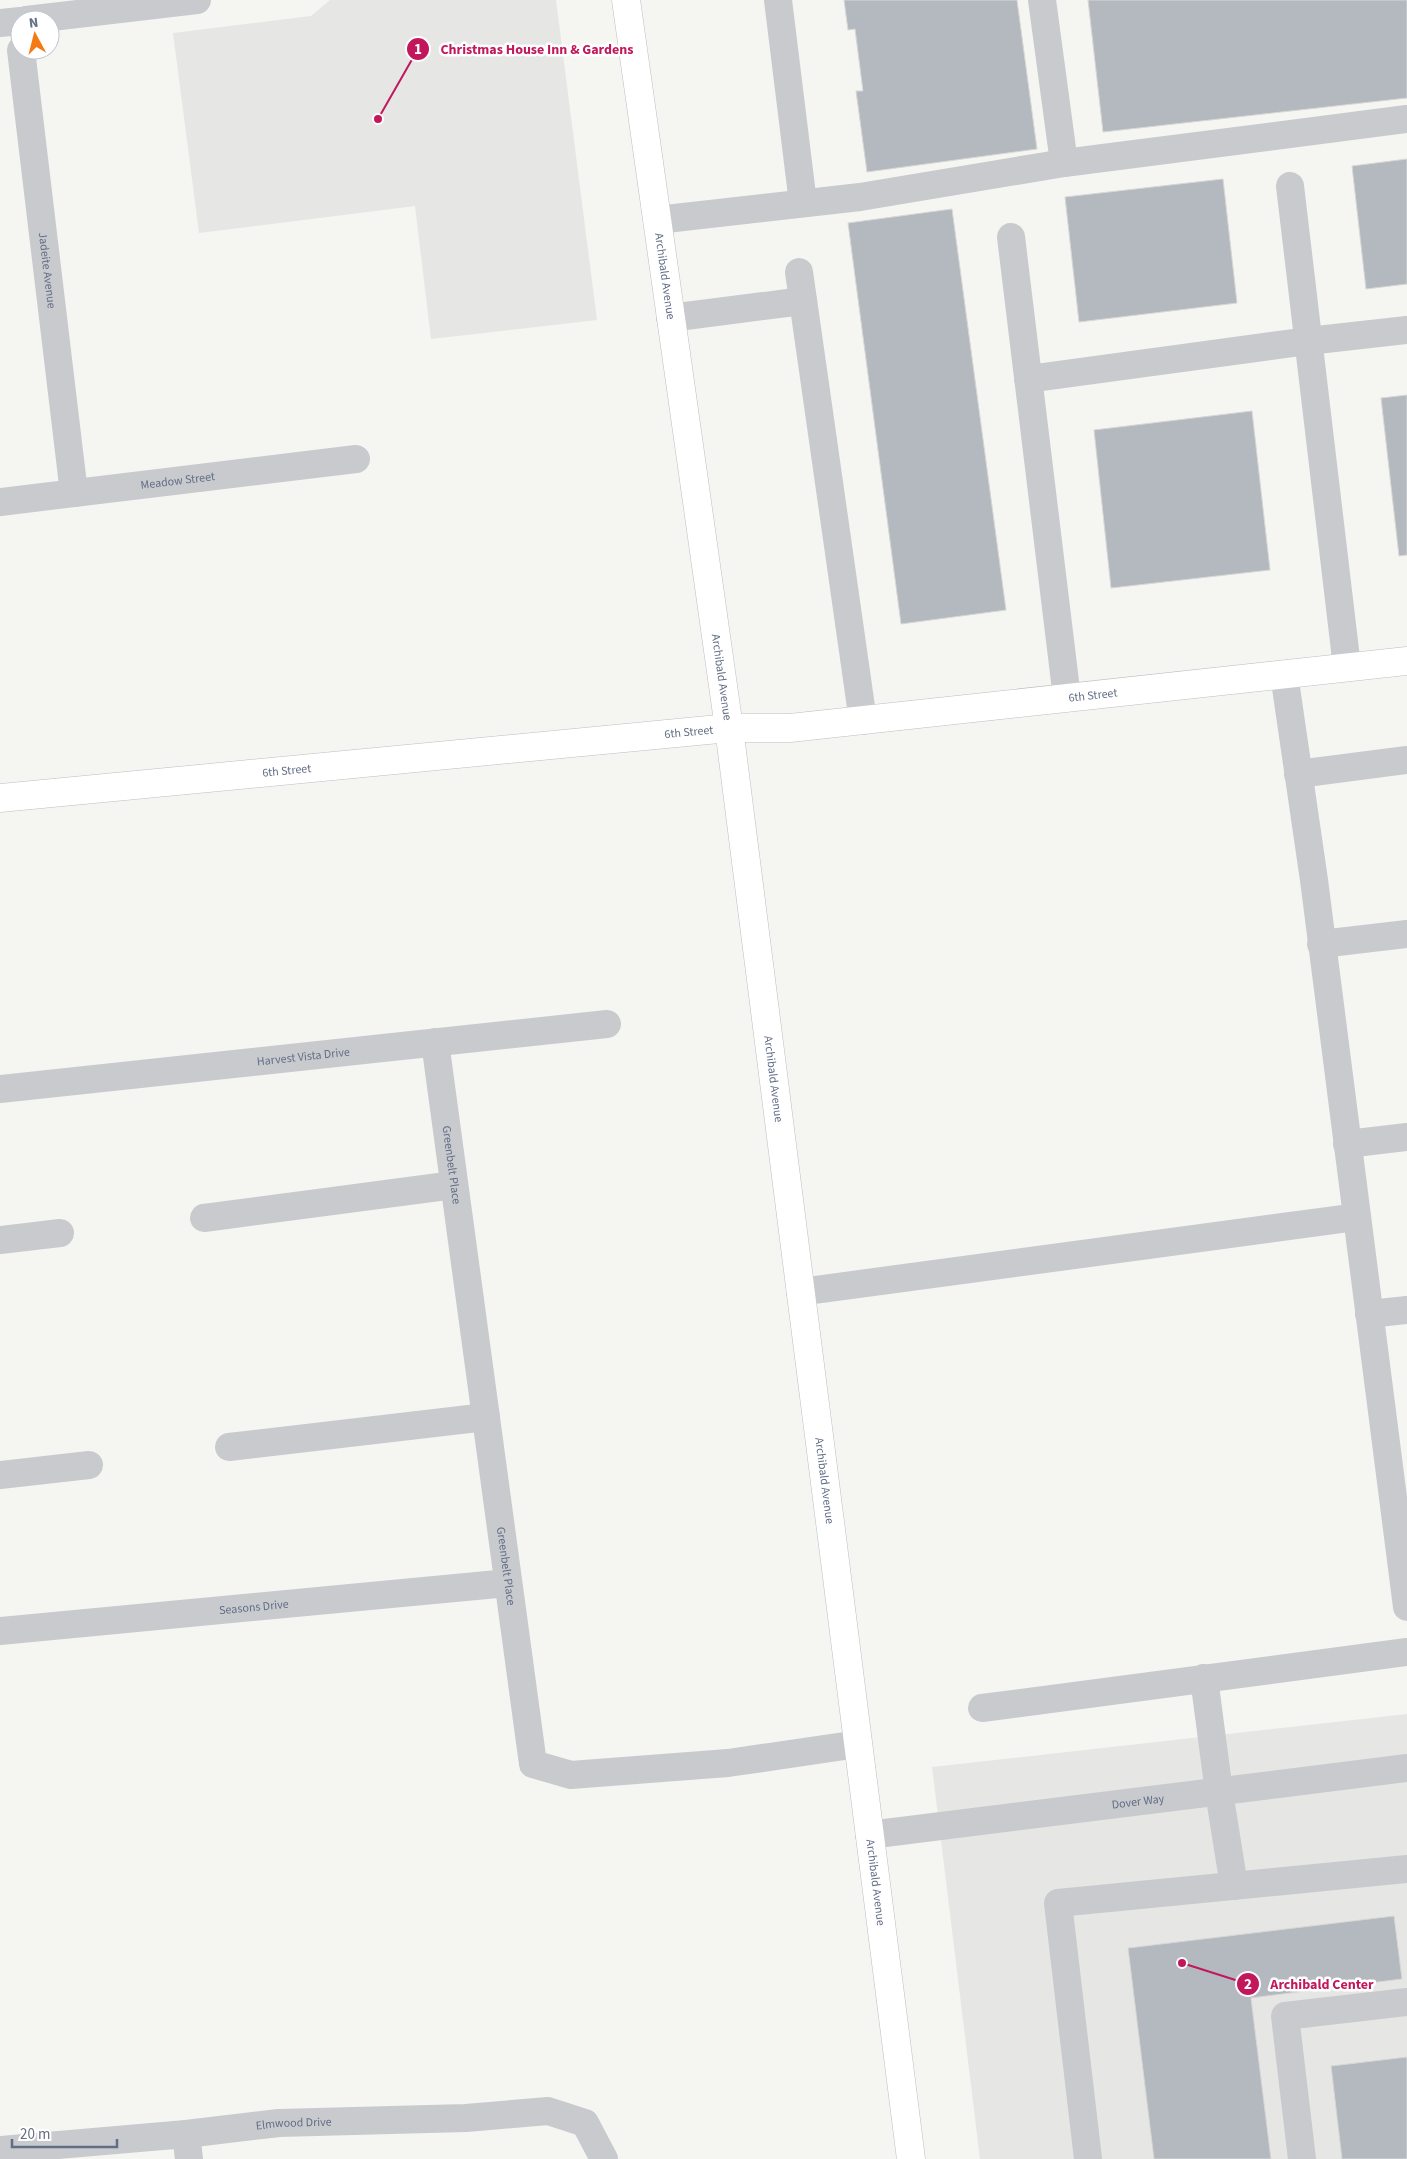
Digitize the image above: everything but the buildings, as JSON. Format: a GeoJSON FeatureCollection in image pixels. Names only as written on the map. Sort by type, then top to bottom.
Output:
{"type":"FeatureCollection","features":[{"type":"Feature","properties":{"kind":"main road","name":"Archibald Avenue"},"geometry":{"type":"LineString","coordinates":[[626,0],[729,728],[910,2159]]}},
{"type":"Feature","properties":{"kind":"main road","name":"6th Street"},"geometry":{"type":"LineString","coordinates":[[0,798],[729,728],[790,728],[863,721],[1407,661]]}},
{"type":"Feature","properties":{"kind":"street"},"geometry":{"type":"LineString","coordinates":[[60,20],[197,0]]}},
{"type":"Feature","properties":{"kind":"street"},"geometry":{"type":"LineString","coordinates":[[778,0],[803,203]]}},
{"type":"Feature","properties":{"kind":"street"},"geometry":{"type":"LineString","coordinates":[[1042,0],[1064,163]]}},
{"type":"Feature","properties":{"kind":"street","name":"Jadeite Avenue"},"geometry":{"type":"LineString","coordinates":[[22,60],[74,493]]}},
{"type":"Feature","properties":{"kind":"street"},"geometry":{"type":"LineString","coordinates":[[657,220],[870,195],[1064,163],[1407,119]]}},
{"type":"Feature","properties":{"kind":"street"},"geometry":{"type":"LineString","coordinates":[[1290,186],[1347,667]]}},
{"type":"Feature","properties":{"kind":"street"},"geometry":{"type":"LineString","coordinates":[[1011,237],[1067,698]]}},
{"type":"Feature","properties":{"kind":"street"},"geometry":{"type":"LineString","coordinates":[[799,272],[863,721]]}},
{"type":"Feature","properties":{"kind":"street"},"geometry":{"type":"LineString","coordinates":[[670,318],[803,301]]}},
{"type":"Feature","properties":{"kind":"street"},"geometry":{"type":"LineString","coordinates":[[1028,379],[1308,341],[1407,330]]}},
{"type":"Feature","properties":{"kind":"street","name":"Meadow Street"},"geometry":{"type":"LineString","coordinates":[[0,502],[356,459]]}},
{"type":"Feature","properties":{"kind":"street"},"geometry":{"type":"LineString","coordinates":[[1284,674],[1348,1144],[1369,1314],[1400,1490],[1407,1607]]}},
{"type":"Feature","properties":{"kind":"street"},"geometry":{"type":"LineString","coordinates":[[1298,774],[1407,760]]}},
{"type":"Feature","properties":{"kind":"street"},"geometry":{"type":"LineString","coordinates":[[1321,944],[1407,934]]}},
{"type":"Feature","properties":{"kind":"street","name":"Harvest Vista Drive"},"geometry":{"type":"LineString","coordinates":[[0,1089],[607,1024]]}},
{"type":"Feature","properties":{"kind":"street","name":"Greenbelt Place"},"geometry":{"type":"LineString","coordinates":[[435,1042],[533,1764],[571,1775],[728,1763],[858,1744]]}},
{"type":"Feature","properties":{"kind":"street"},"geometry":{"type":"LineString","coordinates":[[1348,1144],[1407,1137]]}},
{"type":"Feature","properties":{"kind":"street"},"geometry":{"type":"LineString","coordinates":[[204,1218],[454,1185]]}},
{"type":"Feature","properties":{"kind":"street"},"geometry":{"type":"LineString","coordinates":[[800,1292],[1357,1217]]}},
{"type":"Feature","properties":{"kind":"street"},"geometry":{"type":"LineString","coordinates":[[0,1240],[60,1233]]}},
{"type":"Feature","properties":{"kind":"street"},"geometry":{"type":"LineString","coordinates":[[1369,1314],[1407,1310]]}},
{"type":"Feature","properties":{"kind":"street"},"geometry":{"type":"LineString","coordinates":[[229,1447],[486,1417]]}},
{"type":"Feature","properties":{"kind":"street"},"geometry":{"type":"LineString","coordinates":[[0,1475],[89,1465]]}},
{"type":"Feature","properties":{"kind":"street","name":"Seasons Drive"},"geometry":{"type":"LineString","coordinates":[[0,1631],[508,1583]]}},
{"type":"Feature","properties":{"kind":"street"},"geometry":{"type":"LineString","coordinates":[[982,1708],[1407,1652]]}},
{"type":"Feature","properties":{"kind":"street"},"geometry":{"type":"LineString","coordinates":[[1204,1678],[1234,1886]]}},
{"type":"Feature","properties":{"kind":"street","name":"Dover Way"},"geometry":{"type":"LineString","coordinates":[[870,1835],[1407,1768]]}},
{"type":"Feature","properties":{"kind":"street"},"geometry":{"type":"LineString","coordinates":[[1088,2159],[1058,1903],[1407,1869]]}},
{"type":"Feature","properties":{"kind":"street"},"geometry":{"type":"LineString","coordinates":[[1302,2159],[1285,2016],[1407,2002]]}},
{"type":"Feature","properties":{"kind":"street","name":"Elmwood Drive"},"geometry":{"type":"LineString","coordinates":[[0,2150],[188,2147],[279,2123],[466,2118],[548,2110],[585,2123],[604,2159]]}},
{"type":"Feature","properties":{"kind":"shaded area"},"geometry":{"type":"Polygon","coordinates":[[[330,0],[556,0],[597,320],[431,339],[415,206],[199,233],[173,33],[311,16],[330,0]]]}},
{"type":"Feature","properties":{"kind":"shaded area"},"geometry":{"type":"Polygon","coordinates":[[[1407,1714],[1407,2159],[980,2159],[932,1767],[1407,1714]]]}},
{"type":"Feature","properties":{"kind":"place","name":"Christmas House Inn & Gardens"},"geometry":{"type":"Point","coordinates":[378,119]}},
{"type":"Feature","properties":{"kind":"place","name":"Archibald Center"},"geometry":{"type":"Point","coordinates":[1182,1963]}}]}
